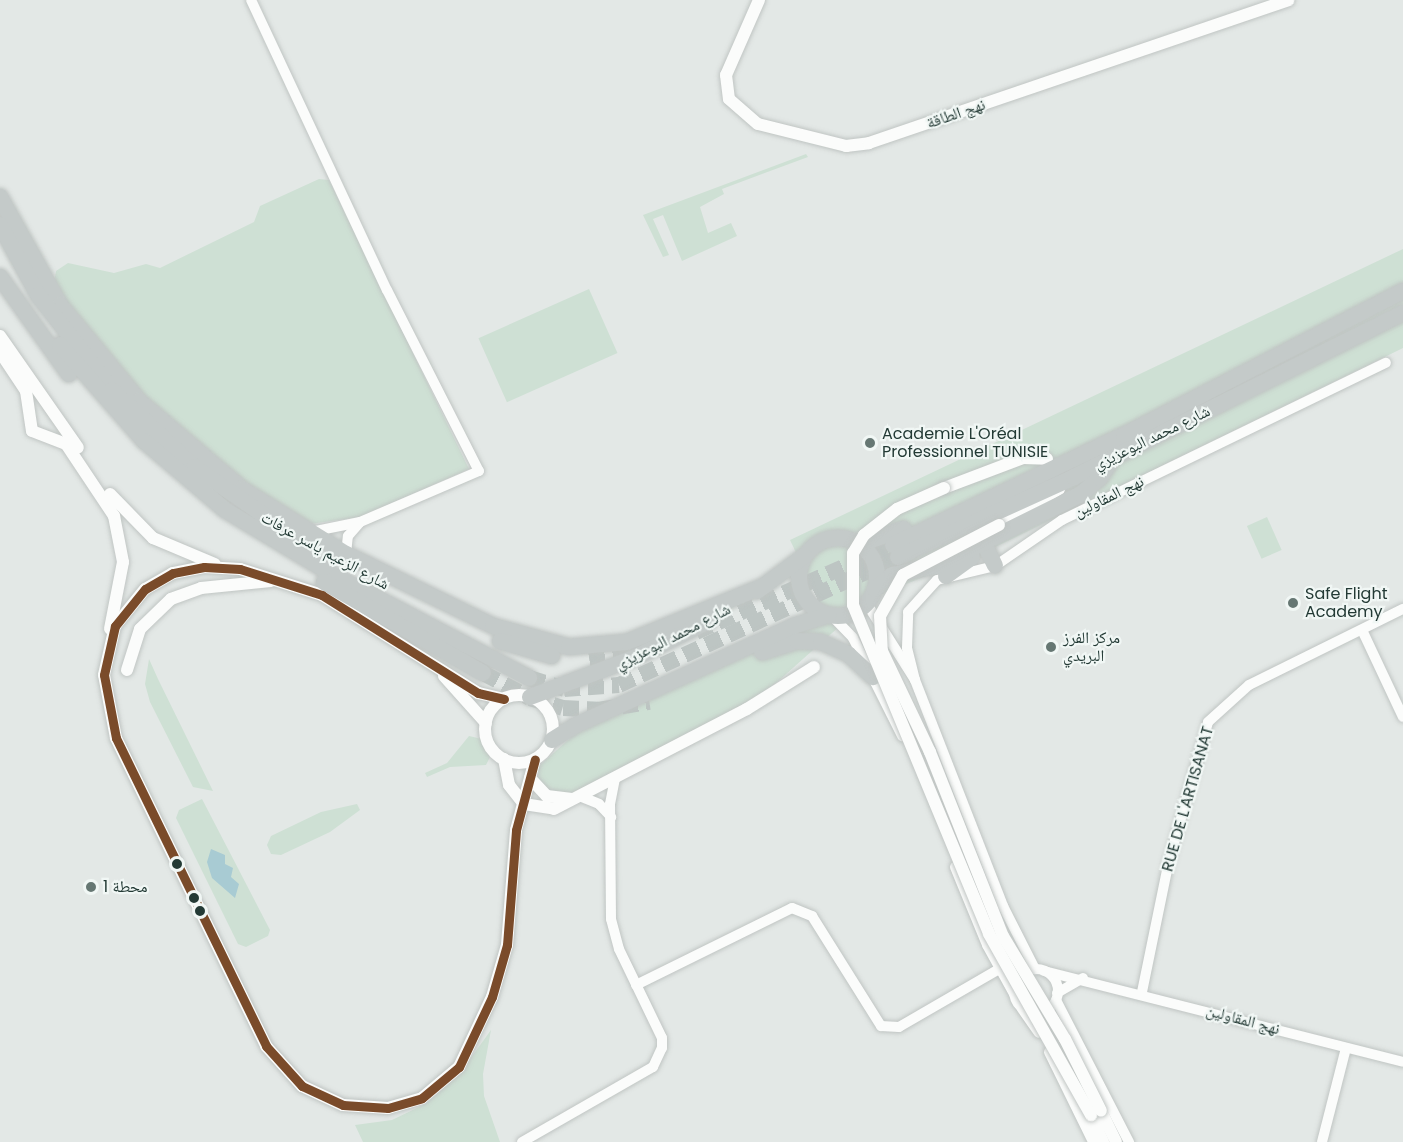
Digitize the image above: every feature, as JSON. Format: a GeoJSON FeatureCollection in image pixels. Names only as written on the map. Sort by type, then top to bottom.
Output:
{"type":"FeatureCollection","features":[{"type":"Feature","properties":{"kind":"highway"},"geometry":{"type":"LineString","coordinates":[[0,197],[53,295],[129,390],[206,461],[308,533],[346,554],[493,626],[569,647],[627,642],[766,585]]}},
{"type":"Feature","properties":{"kind":"highway","name":"شارع الزعيم ياسر عرفات"},"geometry":{"type":"LineString","coordinates":[[0,225],[32,285],[92,368],[160,437],[236,498],[320,552],[489,636],[526,651],[589,658]]}},
{"type":"Feature","properties":{"kind":"highway","name":"شارع الزعيم ياسر عرفات"},"geometry":{"type":"LineString","coordinates":[[0,248],[57,341],[103,399],[165,461],[264,535],[529,678]]}},
{"type":"Feature","properties":{"kind":"highway"},"geometry":{"type":"LineString","coordinates":[[0,277],[64,368],[103,399]]}},
{"type":"Feature","properties":{"kind":"highway","name":"شارع محمد البوعزيزي"},"geometry":{"type":"LineString","coordinates":[[1403,291],[895,551],[1074,477],[1403,313]]}},
{"type":"Feature","properties":{"kind":"highway","name":"شارع محمد البوعزيزي"},"geometry":{"type":"LineString","coordinates":[[860,544],[888,536],[1047,459],[1124,435]]}},
{"type":"Feature","properties":{"kind":"highway"},"geometry":{"type":"LineString","coordinates":[[552,740],[678,678],[830,615],[847,615],[892,575],[936,566],[1081,494],[1100,478],[1114,457]]}},
{"type":"Feature","properties":{"kind":"highway"},"geometry":{"type":"LineString","coordinates":[[165,461],[196,497],[252,539],[483,673]]}},
{"type":"Feature","properties":{"kind":"highway"},"geometry":{"type":"LineString","coordinates":[[830,615],[812,606],[801,592],[799,574],[804,556],[830,538],[860,544],[875,564],[871,596]]}},
{"type":"Feature","properties":{"kind":"highway"},"geometry":{"type":"LineString","coordinates":[[984,543],[996,566]]}},
{"type":"Feature","properties":{"kind":"highway"},"geometry":{"type":"LineString","coordinates":[[946,576],[984,543]]}},
{"type":"Feature","properties":{"kind":"highway","name":"شارع محمد البوعزيزي"},"geometry":{"type":"LineString","coordinates":[[530,697],[634,658],[726,612],[804,556]]}},
{"type":"Feature","properties":{"kind":"highway"},"geometry":{"type":"LineString","coordinates":[[649,702],[797,641],[833,645],[873,677]]}},
{"type":"Feature","properties":{"kind":"street"},"geometry":{"type":"LineString","coordinates":[[251,0],[387,290],[479,471],[360,522],[308,533]]}},
{"type":"Feature","properties":{"kind":"street","name":"نهج الطاقة"},"geometry":{"type":"LineString","coordinates":[[759,0],[726,75],[729,99],[758,124],[846,146],[869,143],[1288,0]]}},
{"type":"Feature","properties":{"kind":"street"},"geometry":{"type":"LineString","coordinates":[[0,336],[129,518],[161,543],[225,568],[278,580],[347,608],[440,671],[478,693],[504,699],[530,697],[550,714],[552,740],[535,759],[515,844],[512,918],[495,987],[465,1057],[432,1092],[411,1103],[376,1109],[321,1097],[278,1063],[240,995],[116,738],[105,697],[109,641],[123,562],[114,516],[66,444],[32,431],[26,391],[0,352]]}},
{"type":"Feature","properties":{"kind":"street","name":"نهج المقاولين"},"geometry":{"type":"LineString","coordinates":[[915,680],[907,648],[908,612],[925,588],[946,576],[996,566],[1062,520],[1386,363]]}},
{"type":"Feature","properties":{"kind":"street"},"geometry":{"type":"LineString","coordinates":[[1047,459],[1023,458],[944,488],[897,509],[864,535],[853,553],[853,605],[989,934],[1096,1113],[1116,1142]]}},
{"type":"Feature","properties":{"kind":"street"},"geometry":{"type":"LineString","coordinates":[[1074,477],[999,525],[903,575],[880,616],[881,647],[930,752],[1003,936],[1065,1039],[1096,1113],[1103,1142]]}},
{"type":"Feature","properties":{"kind":"street"},"geometry":{"type":"LineString","coordinates":[[346,554],[348,536],[360,522]]}},
{"type":"Feature","properties":{"kind":"street"},"geometry":{"type":"LineString","coordinates":[[109,641],[134,600],[159,580],[188,569],[225,568]]}},
{"type":"Feature","properties":{"kind":"street"},"geometry":{"type":"LineString","coordinates":[[127,670],[140,629],[171,599],[201,588],[278,580]]}},
{"type":"Feature","properties":{"kind":"street"},"geometry":{"type":"LineString","coordinates":[[871,596],[915,680],[1003,906],[1040,970],[1054,980],[1057,996],[1129,1142]]}},
{"type":"Feature","properties":{"kind":"street","name":"RUE DE L'ARTISANAT"},"geometry":{"type":"LineString","coordinates":[[1142,992],[1170,861],[1208,722],[1249,685],[1403,609]]}},
{"type":"Feature","properties":{"kind":"street"},"geometry":{"type":"LineString","coordinates":[[830,615],[853,638],[873,677],[916,768],[999,969],[1047,1047],[1093,1142]]}},
{"type":"Feature","properties":{"kind":"street"},"geometry":{"type":"LineString","coordinates":[[1362,630],[1403,717]]}},
{"type":"Feature","properties":{"kind":"street"},"geometry":{"type":"LineString","coordinates":[[504,759],[508,786],[524,804],[554,809],[582,797],[747,709],[814,667]]}},
{"type":"Feature","properties":{"kind":"street"},"geometry":{"type":"LineString","coordinates":[[440,671],[486,723],[491,747],[504,759],[519,763],[535,759]]}},
{"type":"Feature","properties":{"kind":"street"},"geometry":{"type":"LineString","coordinates":[[486,723],[492,709],[504,699]]}},
{"type":"Feature","properties":{"kind":"street"},"geometry":{"type":"LineString","coordinates":[[530,778],[547,796],[582,797],[599,804],[611,817]]}},
{"type":"Feature","properties":{"kind":"street"},"geometry":{"type":"LineString","coordinates":[[522,1142],[653,1067],[662,1038],[636,985],[611,919],[611,817],[615,779]]}},
{"type":"Feature","properties":{"kind":"street"},"geometry":{"type":"LineString","coordinates":[[636,985],[792,908],[812,916],[881,1026],[899,1027],[999,969]]}},
{"type":"Feature","properties":{"kind":"street"},"geometry":{"type":"LineString","coordinates":[[1014,994],[1019,977],[1040,970]]}},
{"type":"Feature","properties":{"kind":"street","name":"نهج المقاولين"},"geometry":{"type":"LineString","coordinates":[[1040,970],[1083,977],[1403,1062]]}},
{"type":"Feature","properties":{"kind":"street"},"geometry":{"type":"LineString","coordinates":[[1022,1009],[1041,1012],[1057,996],[1083,977]]}},
{"type":"Feature","properties":{"kind":"street"},"geometry":{"type":"LineString","coordinates":[[1322,1142],[1346,1048]]}},
{"type":"Feature","properties":{"kind":"green space"},"geometry":{"type":"Polygon","coordinates":[[[806,154],[808,157],[722,189],[724,194],[700,207],[708,233],[731,223],[737,236],[682,261],[663,215],[653,219],[669,255],[663,257],[643,215],[806,154]]]}},
{"type":"Feature","properties":{"kind":"green space"},"geometry":{"type":"Polygon","coordinates":[[[319,179],[329,180],[469,469],[360,517],[288,527],[192,456],[53,288],[56,271],[68,263],[114,273],[146,264],[160,268],[254,222],[260,206],[319,179]]]}},
{"type":"Feature","properties":{"kind":"green space"},"geometry":{"type":"Polygon","coordinates":[[[1403,249],[1403,348],[983,553],[886,592],[850,617],[766,692],[573,795],[559,797],[539,782],[538,767],[577,732],[824,611],[790,540],[1403,249]]]}},
{"type":"Feature","properties":{"kind":"green space"},"geometry":{"type":"Polygon","coordinates":[[[589,289],[617,353],[507,402],[478,338],[589,289]]]}},
{"type":"Feature","properties":{"kind":"green space"},"geometry":{"type":"Polygon","coordinates":[[[1267,517],[1282,550],[1262,559],[1247,526],[1267,517]]]}},
{"type":"Feature","properties":{"kind":"green space"},"geometry":{"type":"Polygon","coordinates":[[[149,659],[213,791],[193,787],[150,702],[145,684],[149,659]]]}},
{"type":"Feature","properties":{"kind":"green space"},"geometry":{"type":"Polygon","coordinates":[[[469,736],[482,739],[490,757],[486,765],[450,767],[427,777],[425,773],[447,763],[469,736]]]}},
{"type":"Feature","properties":{"kind":"green space"},"geometry":{"type":"Polygon","coordinates":[[[202,799],[270,930],[268,936],[246,947],[238,944],[176,818],[179,810],[202,799]]]}},
{"type":"Feature","properties":{"kind":"green space"},"geometry":{"type":"Polygon","coordinates":[[[357,804],[360,810],[330,832],[281,855],[271,854],[267,845],[271,836],[321,812],[357,804]]]}},
{"type":"Feature","properties":{"kind":"green space"},"geometry":{"type":"Polygon","coordinates":[[[491,1030],[483,1074],[484,1096],[500,1142],[363,1142],[355,1125],[392,1120],[425,1104],[457,1077],[491,1030]]]}},
{"type":"Feature","properties":{"kind":"water"},"geometry":{"type":"Polygon","coordinates":[[[211,849],[225,855],[225,864],[233,868],[231,877],[239,884],[235,898],[212,878],[207,862],[211,849]]]}},
{"type":"Feature","properties":{"kind":"tunnel"},"geometry":{"type":"LineString","coordinates":[[696,632],[893,545]]}},
{"type":"Feature","properties":{"kind":"tunnel"},"geometry":{"type":"LineString","coordinates":[[529,678],[564,689],[619,685],[898,557]]}},
{"type":"Feature","properties":{"kind":"tunnel"},"geometry":{"type":"LineString","coordinates":[[589,658],[643,649]]}},
{"type":"Feature","properties":{"kind":"tunnel"},"geometry":{"type":"LineString","coordinates":[[483,673],[530,698],[563,708],[598,710],[649,702]]}},
{"type":"Feature","properties":{"kind":"transit line"},"geometry":{"type":"LineString","coordinates":[[504,699],[478,693],[322,595],[240,569],[204,567],[173,573],[145,589],[115,626],[104,675],[116,738],[266,1046],[302,1086],[343,1105],[388,1108],[422,1098],[459,1067],[492,997],[507,945],[516,830],[535,759]]}},
{"type":"Feature","properties":{"kind":"place","name":"Academie L'Oréal Professionnel TUNISIE"},"geometry":{"type":"Point","coordinates":[870,443]}},
{"type":"Feature","properties":{"kind":"place","name":"Safe Flight Academy"},"geometry":{"type":"Point","coordinates":[1293,603]}},
{"type":"Feature","properties":{"kind":"place","name":"مركز الفرز البريدي"},"geometry":{"type":"Point","coordinates":[1051,647]}},
{"type":"Feature","properties":{"kind":"place","name":"محطة 1"},"geometry":{"type":"Point","coordinates":[91,887]}}]}
